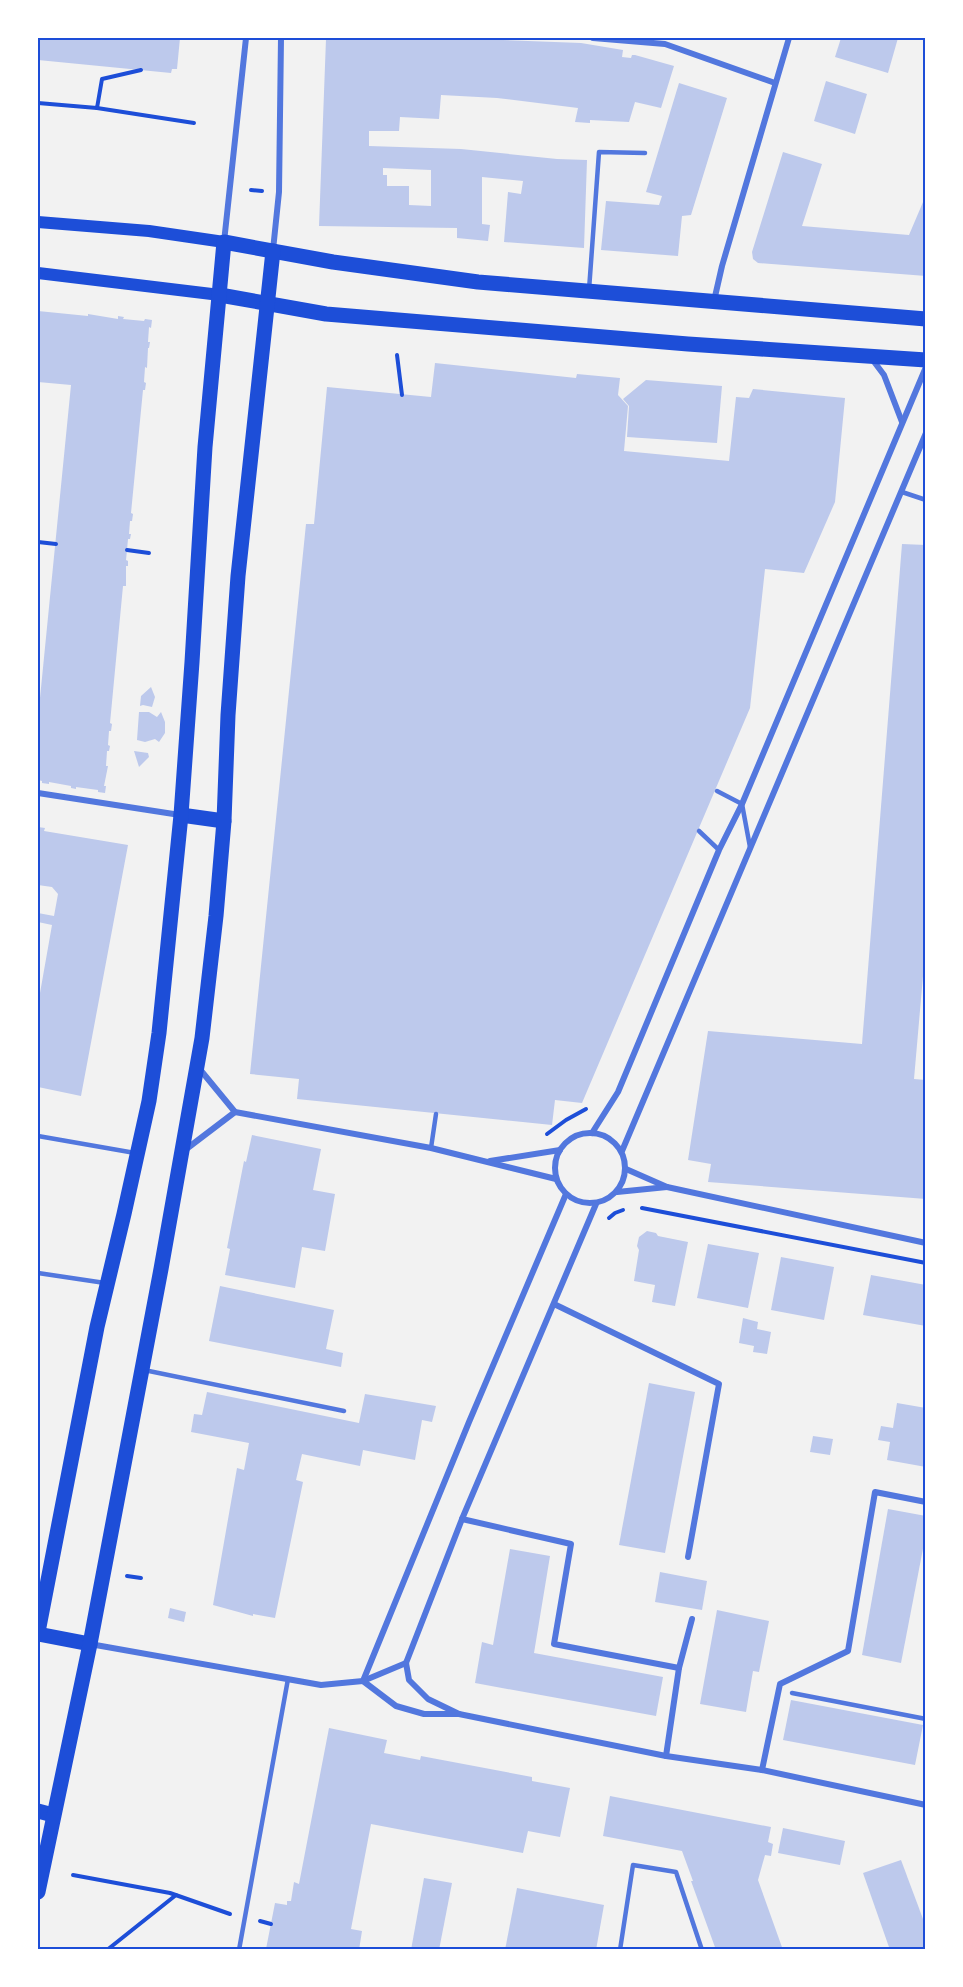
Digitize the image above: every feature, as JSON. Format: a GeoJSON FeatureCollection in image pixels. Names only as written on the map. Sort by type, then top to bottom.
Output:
{"type":"FeatureCollection","features":[{"type":"Feature","properties":{"kind":"main road"},"geometry":{"type":"LineString","coordinates":[[38,222],[149,231],[273,250],[333,262],[478,282],[926,319]]}},
{"type":"Feature","properties":{"kind":"main road"},"geometry":{"type":"LineString","coordinates":[[90,1644],[38,1633],[97,1328],[149,1101],[159,1033],[181,815],[205,447],[224,242]]}},
{"type":"Feature","properties":{"kind":"main road"},"geometry":{"type":"LineString","coordinates":[[38,1892],[45,1813],[90,1644],[197,1066],[216,916],[224,821],[228,715],[238,576],[273,250]]}},
{"type":"Feature","properties":{"kind":"main road"},"geometry":{"type":"LineString","coordinates":[[38,273],[220,295],[338,315],[688,344],[926,360]]}},
{"type":"Feature","properties":{"kind":"main road"},"geometry":{"type":"LineString","coordinates":[[181,815],[224,821]]}},
{"type":"Feature","properties":{"kind":"street"},"geometry":{"type":"LineString","coordinates":[[224,242],[246,38]]}},
{"type":"Feature","properties":{"kind":"street"},"geometry":{"type":"LineString","coordinates":[[273,250],[279,192],[280,38]]}},
{"type":"Feature","properties":{"kind":"street"},"geometry":{"type":"LineString","coordinates":[[593,38],[665,44],[775,83]]}},
{"type":"Feature","properties":{"kind":"street"},"geometry":{"type":"LineString","coordinates":[[714,301],[722,266],[789,38]]}},
{"type":"Feature","properties":{"kind":"street"},"geometry":{"type":"LineString","coordinates":[[870,357],[884,375],[902,423]]}},
{"type":"Feature","properties":{"kind":"street"},"geometry":{"type":"LineString","coordinates":[[592,1133],[618,1092],[926,367]]}},
{"type":"Feature","properties":{"kind":"street"},"geometry":{"type":"LineString","coordinates":[[622,1151],[926,434]]}},
{"type":"Feature","properties":{"kind":"street"},"geometry":{"type":"LineString","coordinates":[[38,793],[181,815]]}},
{"type":"Feature","properties":{"kind":"street"},"geometry":{"type":"LineString","coordinates":[[197,1066],[235,1112],[431,1148],[556,1179]]}},
{"type":"Feature","properties":{"kind":"street"},"geometry":{"type":"LineString","coordinates":[[182,1152],[235,1112]]}},
{"type":"Feature","properties":{"kind":"street"},"geometry":{"type":"LineString","coordinates":[[592,1133],[604,1136],[622,1151],[626,1169],[625,1178],[617,1192],[607,1200],[596,1204],[585,1204],[574,1200],[560,1187],[556,1179],[556,1159],[560,1150],[574,1137],[592,1133]]}},
{"type":"Feature","properties":{"kind":"street"},"geometry":{"type":"LineString","coordinates":[[487,1162],[560,1150]]}},
{"type":"Feature","properties":{"kind":"street"},"geometry":{"type":"LineString","coordinates":[[626,1169],[667,1187],[926,1243]]}},
{"type":"Feature","properties":{"kind":"street"},"geometry":{"type":"LineString","coordinates":[[617,1192],[667,1187]]}},
{"type":"Feature","properties":{"kind":"street"},"geometry":{"type":"LineString","coordinates":[[363,1681],[469,1422],[566,1194]]}},
{"type":"Feature","properties":{"kind":"street"},"geometry":{"type":"LineString","coordinates":[[459,1714],[428,1699],[409,1680],[406,1663],[462,1519],[596,1204]]}},
{"type":"Feature","properties":{"kind":"street"},"geometry":{"type":"LineString","coordinates":[[554,1304],[719,1384],[687,1557]]}},
{"type":"Feature","properties":{"kind":"street"},"geometry":{"type":"LineString","coordinates":[[762,1770],[780,1684],[848,1651],[875,1492],[926,1502]]}},
{"type":"Feature","properties":{"kind":"street"},"geometry":{"type":"LineString","coordinates":[[462,1519],[571,1544],[554,1644],[679,1668]]}},
{"type":"Feature","properties":{"kind":"street"},"geometry":{"type":"LineString","coordinates":[[666,1756],[679,1668],[692,1619]]}},
{"type":"Feature","properties":{"kind":"street"},"geometry":{"type":"LineString","coordinates":[[90,1644],[321,1685],[363,1681],[406,1663]]}},
{"type":"Feature","properties":{"kind":"street"},"geometry":{"type":"LineString","coordinates":[[363,1681],[396,1706],[424,1714],[459,1714],[666,1756],[762,1770],[926,1805]]}},
{"type":"Feature","properties":{"kind":"lane"},"geometry":{"type":"LineString","coordinates":[[588,292],[599,152],[645,153]]}},
{"type":"Feature","properties":{"kind":"lane"},"geometry":{"type":"LineString","coordinates":[[902,492],[926,500]]}},
{"type":"Feature","properties":{"kind":"lane"},"geometry":{"type":"LineString","coordinates":[[717,790],[742,804],[750,848]]}},
{"type":"Feature","properties":{"kind":"lane"},"geometry":{"type":"LineString","coordinates":[[699,831],[719,850]]}},
{"type":"Feature","properties":{"kind":"lane"},"geometry":{"type":"LineString","coordinates":[[431,1148],[436,1114]]}},
{"type":"Feature","properties":{"kind":"lane"},"geometry":{"type":"LineString","coordinates":[[38,1136],[138,1154]]}},
{"type":"Feature","properties":{"kind":"lane"},"geometry":{"type":"LineString","coordinates":[[38,1273],[108,1283]]}},
{"type":"Feature","properties":{"kind":"lane"},"geometry":{"type":"LineString","coordinates":[[142,1370],[344,1411]]}},
{"type":"Feature","properties":{"kind":"lane"},"geometry":{"type":"LineString","coordinates":[[239,1950],[288,1679]]}},
{"type":"Feature","properties":{"kind":"lane"},"geometry":{"type":"LineString","coordinates":[[792,1693],[926,1719]]}},
{"type":"Feature","properties":{"kind":"lane"},"geometry":{"type":"LineString","coordinates":[[620,1950],[633,1865],[676,1872],[702,1950]]}},
{"type":"Feature","properties":{"kind":"path"},"geometry":{"type":"LineString","coordinates":[[97,108],[102,79],[141,70]]}},
{"type":"Feature","properties":{"kind":"path"},"geometry":{"type":"LineString","coordinates":[[38,103],[97,108],[194,123]]}},
{"type":"Feature","properties":{"kind":"path"},"geometry":{"type":"LineString","coordinates":[[251,190],[262,191]]}},
{"type":"Feature","properties":{"kind":"path"},"geometry":{"type":"LineString","coordinates":[[397,355],[402,395]]}},
{"type":"Feature","properties":{"kind":"path"},"geometry":{"type":"LineString","coordinates":[[38,542],[56,544]]}},
{"type":"Feature","properties":{"kind":"path"},"geometry":{"type":"LineString","coordinates":[[127,550],[149,553]]}},
{"type":"Feature","properties":{"kind":"path"},"geometry":{"type":"LineString","coordinates":[[604,1222],[615,1213],[633,1207],[926,1263]]}},
{"type":"Feature","properties":{"kind":"path"},"geometry":{"type":"LineString","coordinates":[[127,1576],[141,1578]]}},
{"type":"Feature","properties":{"kind":"path"},"geometry":{"type":"LineString","coordinates":[[73,1875],[176,1895],[230,1914]]}},
{"type":"Feature","properties":{"kind":"path"},"geometry":{"type":"LineString","coordinates":[[107,1950],[176,1895]]}},
{"type":"Feature","properties":{"kind":"building"},"geometry":{"type":"Polygon","coordinates":[[[38,38],[180,38],[177,69],[172,69],[171,73],[38,60],[38,38]]]}},
{"type":"Feature","properties":{"kind":"building"},"geometry":{"type":"Polygon","coordinates":[[[446,38],[581,43],[623,50],[622,57],[631,58],[635,55],[674,66],[661,108],[635,102],[629,122],[590,120],[590,123],[575,122],[578,108],[497,98],[441,95],[439,119],[400,117],[399,131],[369,131],[369,146],[461,149],[587,160],[584,248],[504,242],[508,192],[521,194],[523,181],[482,177],[482,224],[490,225],[488,241],[457,238],[457,228],[319,226],[326,39],[446,38]],[[383,168],[383,175],[387,175],[387,186],[409,186],[409,205],[431,206],[431,170],[383,168]]]}},
{"type":"Feature","properties":{"kind":"building"},"geometry":{"type":"Polygon","coordinates":[[[841,38],[898,38],[888,73],[835,57],[841,38]]]}},
{"type":"Feature","properties":{"kind":"building"},"geometry":{"type":"Polygon","coordinates":[[[826,81],[867,94],[855,134],[814,121],[826,81]]]}},
{"type":"Feature","properties":{"kind":"building"},"geometry":{"type":"Polygon","coordinates":[[[679,83],[727,98],[691,215],[682,216],[678,256],[601,250],[606,201],[659,205],[662,196],[646,192],[679,83]]]}},
{"type":"Feature","properties":{"kind":"building"},"geometry":{"type":"Polygon","coordinates":[[[783,152],[822,164],[802,226],[909,235],[926,195],[926,276],[758,263],[753,259],[752,252],[783,152]]]}},
{"type":"Feature","properties":{"kind":"building"},"geometry":{"type":"Polygon","coordinates":[[[38,311],[152,320],[151,328],[149,327],[147,368],[145,367],[144,382],[146,383],[145,390],[143,390],[131,513],[133,514],[132,521],[130,521],[129,534],[131,534],[128,539],[126,586],[123,586],[105,793],[49,782],[49,784],[42,783],[38,780],[38,708],[71,385],[38,382],[38,311]]]}},
{"type":"Feature","properties":{"kind":"building"},"geometry":{"type":"Polygon","coordinates":[[[435,363],[576,378],[577,374],[620,378],[618,395],[628,406],[624,451],[729,461],[736,397],[749,398],[753,389],[845,398],[835,502],[804,573],[765,569],[750,708],[582,1103],[555,1100],[552,1125],[297,1099],[299,1079],[250,1074],[306,524],[314,524],[327,387],[431,397],[435,363]]]}},
{"type":"Feature","properties":{"kind":"building"},"geometry":{"type":"Polygon","coordinates":[[[646,380],[722,386],[717,443],[627,437],[629,406],[623,399],[646,380]]]}},
{"type":"Feature","properties":{"kind":"building"},"geometry":{"type":"Polygon","coordinates":[[[902,544],[926,545],[926,942],[914,1079],[926,1080],[926,1199],[708,1182],[711,1164],[688,1160],[708,1031],[862,1044],[902,544]]]}},
{"type":"Feature","properties":{"kind":"building"},"geometry":{"type":"Polygon","coordinates":[[[151,687],[155,697],[152,707],[140,706],[141,696],[151,687]]]}},
{"type":"Feature","properties":{"kind":"building"},"geometry":{"type":"Polygon","coordinates":[[[139,712],[149,712],[157,717],[161,712],[165,722],[165,733],[159,742],[155,739],[145,742],[137,740],[139,712]]]}},
{"type":"Feature","properties":{"kind":"building"},"geometry":{"type":"Polygon","coordinates":[[[134,751],[148,753],[149,757],[139,767],[134,751]]]}},
{"type":"Feature","properties":{"kind":"building"},"geometry":{"type":"Polygon","coordinates":[[[38,827],[45,828],[44,831],[128,845],[81,1096],[38,1087],[38,993],[40,993],[52,925],[38,922],[38,913],[54,916],[58,894],[52,887],[38,885],[38,827]]]}},
{"type":"Feature","properties":{"kind":"building"},"geometry":{"type":"Polygon","coordinates":[[[252,1135],[321,1149],[313,1190],[335,1194],[325,1251],[302,1247],[295,1288],[225,1275],[230,1249],[227,1248],[244,1161],[246,1162],[252,1135]]]}},
{"type":"Feature","properties":{"kind":"building"},"geometry":{"type":"Polygon","coordinates":[[[647,1231],[656,1233],[658,1236],[688,1242],[675,1306],[652,1302],[655,1285],[634,1281],[639,1237],[647,1231]]]}},
{"type":"Feature","properties":{"kind":"building"},"geometry":{"type":"Polygon","coordinates":[[[708,1244],[759,1253],[748,1308],[697,1298],[708,1244]]]}},
{"type":"Feature","properties":{"kind":"building"},"geometry":{"type":"Polygon","coordinates":[[[781,1257],[834,1267],[824,1320],[771,1310],[781,1257]]]}},
{"type":"Feature","properties":{"kind":"building"},"geometry":{"type":"Polygon","coordinates":[[[871,1275],[926,1285],[926,1326],[863,1315],[871,1275]]]}},
{"type":"Feature","properties":{"kind":"building"},"geometry":{"type":"Polygon","coordinates":[[[220,1286],[334,1310],[326,1349],[343,1353],[341,1367],[209,1341],[220,1286]]]}},
{"type":"Feature","properties":{"kind":"building"},"geometry":{"type":"Polygon","coordinates":[[[743,1318],[758,1322],[757,1329],[771,1332],[767,1354],[753,1352],[754,1346],[739,1343],[743,1318]]]}},
{"type":"Feature","properties":{"kind":"building"},"geometry":{"type":"Polygon","coordinates":[[[649,1383],[695,1392],[665,1553],[619,1545],[649,1383]]]}},
{"type":"Feature","properties":{"kind":"building"},"geometry":{"type":"Polygon","coordinates":[[[207,1392],[359,1423],[365,1394],[436,1406],[432,1422],[422,1420],[415,1460],[363,1450],[360,1466],[302,1454],[296,1480],[303,1482],[275,1618],[253,1614],[253,1616],[213,1605],[237,1468],[244,1470],[249,1443],[191,1432],[194,1414],[202,1415],[207,1392]]]}},
{"type":"Feature","properties":{"kind":"building"},"geometry":{"type":"Polygon","coordinates":[[[897,1403],[926,1408],[926,1467],[887,1460],[890,1442],[878,1440],[881,1426],[893,1428],[897,1403]]]}},
{"type":"Feature","properties":{"kind":"building"},"geometry":{"type":"Polygon","coordinates":[[[813,1436],[833,1439],[830,1455],[810,1452],[813,1436]]]}},
{"type":"Feature","properties":{"kind":"building"},"geometry":{"type":"Polygon","coordinates":[[[888,1509],[926,1516],[926,1533],[901,1663],[862,1655],[888,1509]]]}},
{"type":"Feature","properties":{"kind":"building"},"geometry":{"type":"Polygon","coordinates":[[[510,1549],[550,1556],[534,1653],[663,1677],[656,1716],[475,1683],[482,1642],[493,1645],[510,1549]]]}},
{"type":"Feature","properties":{"kind":"building"},"geometry":{"type":"Polygon","coordinates":[[[660,1572],[707,1581],[702,1610],[655,1602],[660,1572]]]}},
{"type":"Feature","properties":{"kind":"building"},"geometry":{"type":"Polygon","coordinates":[[[170,1608],[186,1612],[184,1622],[168,1618],[170,1608]]]}},
{"type":"Feature","properties":{"kind":"building"},"geometry":{"type":"Polygon","coordinates":[[[717,1610],[769,1621],[759,1672],[753,1671],[746,1712],[700,1704],[717,1610]]]}},
{"type":"Feature","properties":{"kind":"building"},"geometry":{"type":"Polygon","coordinates":[[[791,1700],[923,1725],[915,1765],[783,1740],[791,1700]]]}},
{"type":"Feature","properties":{"kind":"building"},"geometry":{"type":"Polygon","coordinates":[[[329,1728],[387,1740],[384,1753],[420,1760],[421,1756],[532,1777],[532,1781],[570,1788],[560,1837],[528,1831],[523,1853],[371,1824],[351,1929],[362,1931],[359,1950],[266,1949],[275,1903],[287,1905],[287,1901],[291,1901],[294,1882],[299,1884],[329,1728]]]}},
{"type":"Feature","properties":{"kind":"building"},"geometry":{"type":"Polygon","coordinates":[[[610,1796],[771,1827],[768,1842],[773,1844],[771,1856],[765,1855],[758,1880],[783,1950],[716,1950],[682,1851],[603,1836],[610,1796]]]}},
{"type":"Feature","properties":{"kind":"building"},"geometry":{"type":"Polygon","coordinates":[[[783,1828],[845,1841],[840,1865],[778,1853],[783,1828]]]}},
{"type":"Feature","properties":{"kind":"building"},"geometry":{"type":"Polygon","coordinates":[[[901,1860],[926,1927],[926,1950],[890,1950],[863,1873],[901,1860]]]}},
{"type":"Feature","properties":{"kind":"building"},"geometry":{"type":"Polygon","coordinates":[[[424,1878],[452,1883],[439,1950],[411,1950],[424,1878]]]}},
{"type":"Feature","properties":{"kind":"building"},"geometry":{"type":"Polygon","coordinates":[[[517,1888],[604,1905],[596,1950],[505,1950],[517,1888]]]}}]}
